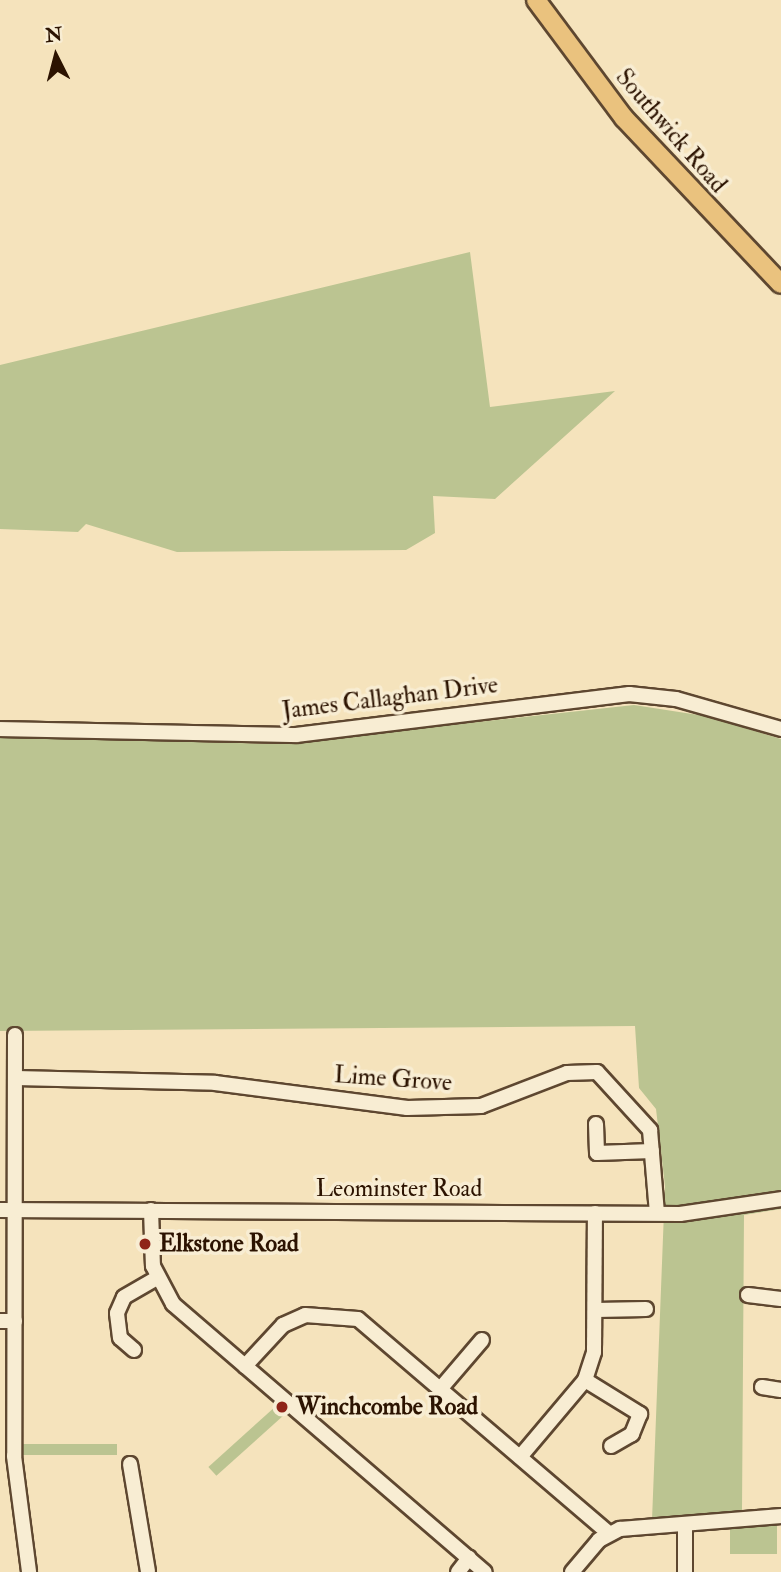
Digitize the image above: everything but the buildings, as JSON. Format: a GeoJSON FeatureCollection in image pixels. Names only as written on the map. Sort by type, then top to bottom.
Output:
{"type":"FeatureCollection","features":[{"type":"Feature","properties":{"kind":"main road","name":"Southwick Road"},"geometry":{"type":"LineString","coordinates":[[536,0],[624,118],[781,284]]}},
{"type":"Feature","properties":{"kind":"street","name":"James Callaghan Drive"},"geometry":{"type":"LineString","coordinates":[[0,729],[296,735],[629,694],[704,706],[781,729]]}},
{"type":"Feature","properties":{"kind":"street"},"geometry":{"type":"LineString","coordinates":[[15,1035],[15,1210],[7,1321],[7,1455],[29,1572]]}},
{"type":"Feature","properties":{"kind":"street","name":"Lime Grove"},"geometry":{"type":"LineString","coordinates":[[16,1078],[215,1083],[396,1107],[472,1107],[582,1069],[619,1089],[644,1118],[652,1151],[657,1213]]}},
{"type":"Feature","properties":{"kind":"street"},"geometry":{"type":"LineString","coordinates":[[0,1115],[16,1115]]}},
{"type":"Feature","properties":{"kind":"street"},"geometry":{"type":"LineString","coordinates":[[596,1124],[597,1153],[652,1151]]}},
{"type":"Feature","properties":{"kind":"street","name":"Leominster Road"},"geometry":{"type":"LineString","coordinates":[[0,1210],[657,1213],[781,1199]]}},
{"type":"Feature","properties":{"kind":"street"},"geometry":{"type":"LineString","coordinates":[[151,1210],[156,1278],[173,1304],[485,1572]]}},
{"type":"Feature","properties":{"kind":"street"},"geometry":{"type":"LineString","coordinates":[[520,1457],[585,1380],[596,1310],[596,1213]]}},
{"type":"Feature","properties":{"kind":"street"},"geometry":{"type":"LineString","coordinates":[[134,1350],[120,1338],[117,1312],[124,1297],[156,1278]]}},
{"type":"Feature","properties":{"kind":"street"},"geometry":{"type":"LineString","coordinates":[[748,1295],[781,1298]]}},
{"type":"Feature","properties":{"kind":"street"},"geometry":{"type":"LineString","coordinates":[[596,1310],[646,1310]]}},
{"type":"Feature","properties":{"kind":"street"},"geometry":{"type":"LineString","coordinates":[[245,1366],[283,1325],[332,1313],[358,1319],[609,1533]]}},
{"type":"Feature","properties":{"kind":"street"},"geometry":{"type":"LineString","coordinates":[[441,1388],[482,1340]]}},
{"type":"Feature","properties":{"kind":"street"},"geometry":{"type":"LineString","coordinates":[[585,1380],[640,1415],[632,1434],[611,1446]]}},
{"type":"Feature","properties":{"kind":"street"},"geometry":{"type":"LineString","coordinates":[[762,1387],[781,1390]]}},
{"type":"Feature","properties":{"kind":"street"},"geometry":{"type":"LineString","coordinates":[[130,1464],[148,1572]]}},
{"type":"Feature","properties":{"kind":"street"},"geometry":{"type":"LineString","coordinates":[[572,1572],[609,1533],[781,1516]]}},
{"type":"Feature","properties":{"kind":"street"},"geometry":{"type":"LineString","coordinates":[[685,1525],[685,1572]]}},
{"type":"Feature","properties":{"kind":"street"},"geometry":{"type":"LineString","coordinates":[[458,1572],[469,1559]]}},
{"type":"Feature","properties":{"kind":"green space"},"geometry":{"type":"Polygon","coordinates":[[[470,252],[490,407],[615,391],[495,499],[433,496],[435,533],[406,550],[177,552],[86,524],[78,532],[0,529],[0,365],[470,252]]]}},
{"type":"Feature","properties":{"kind":"green space"},"geometry":{"type":"Polygon","coordinates":[[[634,705],[705,716],[781,739],[781,1209],[744,1215],[742,1512],[652,1520],[665,1186],[656,1109],[639,1088],[635,1026],[0,1031],[0,737],[275,744],[634,705]]]}},
{"type":"Feature","properties":{"kind":"green space"},"geometry":{"type":"Polygon","coordinates":[[[276,1406],[284,1415],[216,1476],[208,1467],[276,1406]]]}},
{"type":"Feature","properties":{"kind":"green space"},"geometry":{"type":"Polygon","coordinates":[[[23,1444],[117,1444],[117,1455],[23,1455],[23,1444]]]}},
{"type":"Feature","properties":{"kind":"green space"},"geometry":{"type":"Polygon","coordinates":[[[730,1525],[777,1525],[777,1554],[730,1554],[730,1525]]]}},
{"type":"Feature","properties":{"kind":"place","name":"Elkstone Road"},"geometry":{"type":"Point","coordinates":[145,1244]}},
{"type":"Feature","properties":{"kind":"place","name":"Winchcombe Road"},"geometry":{"type":"Point","coordinates":[282,1407]}}]}
